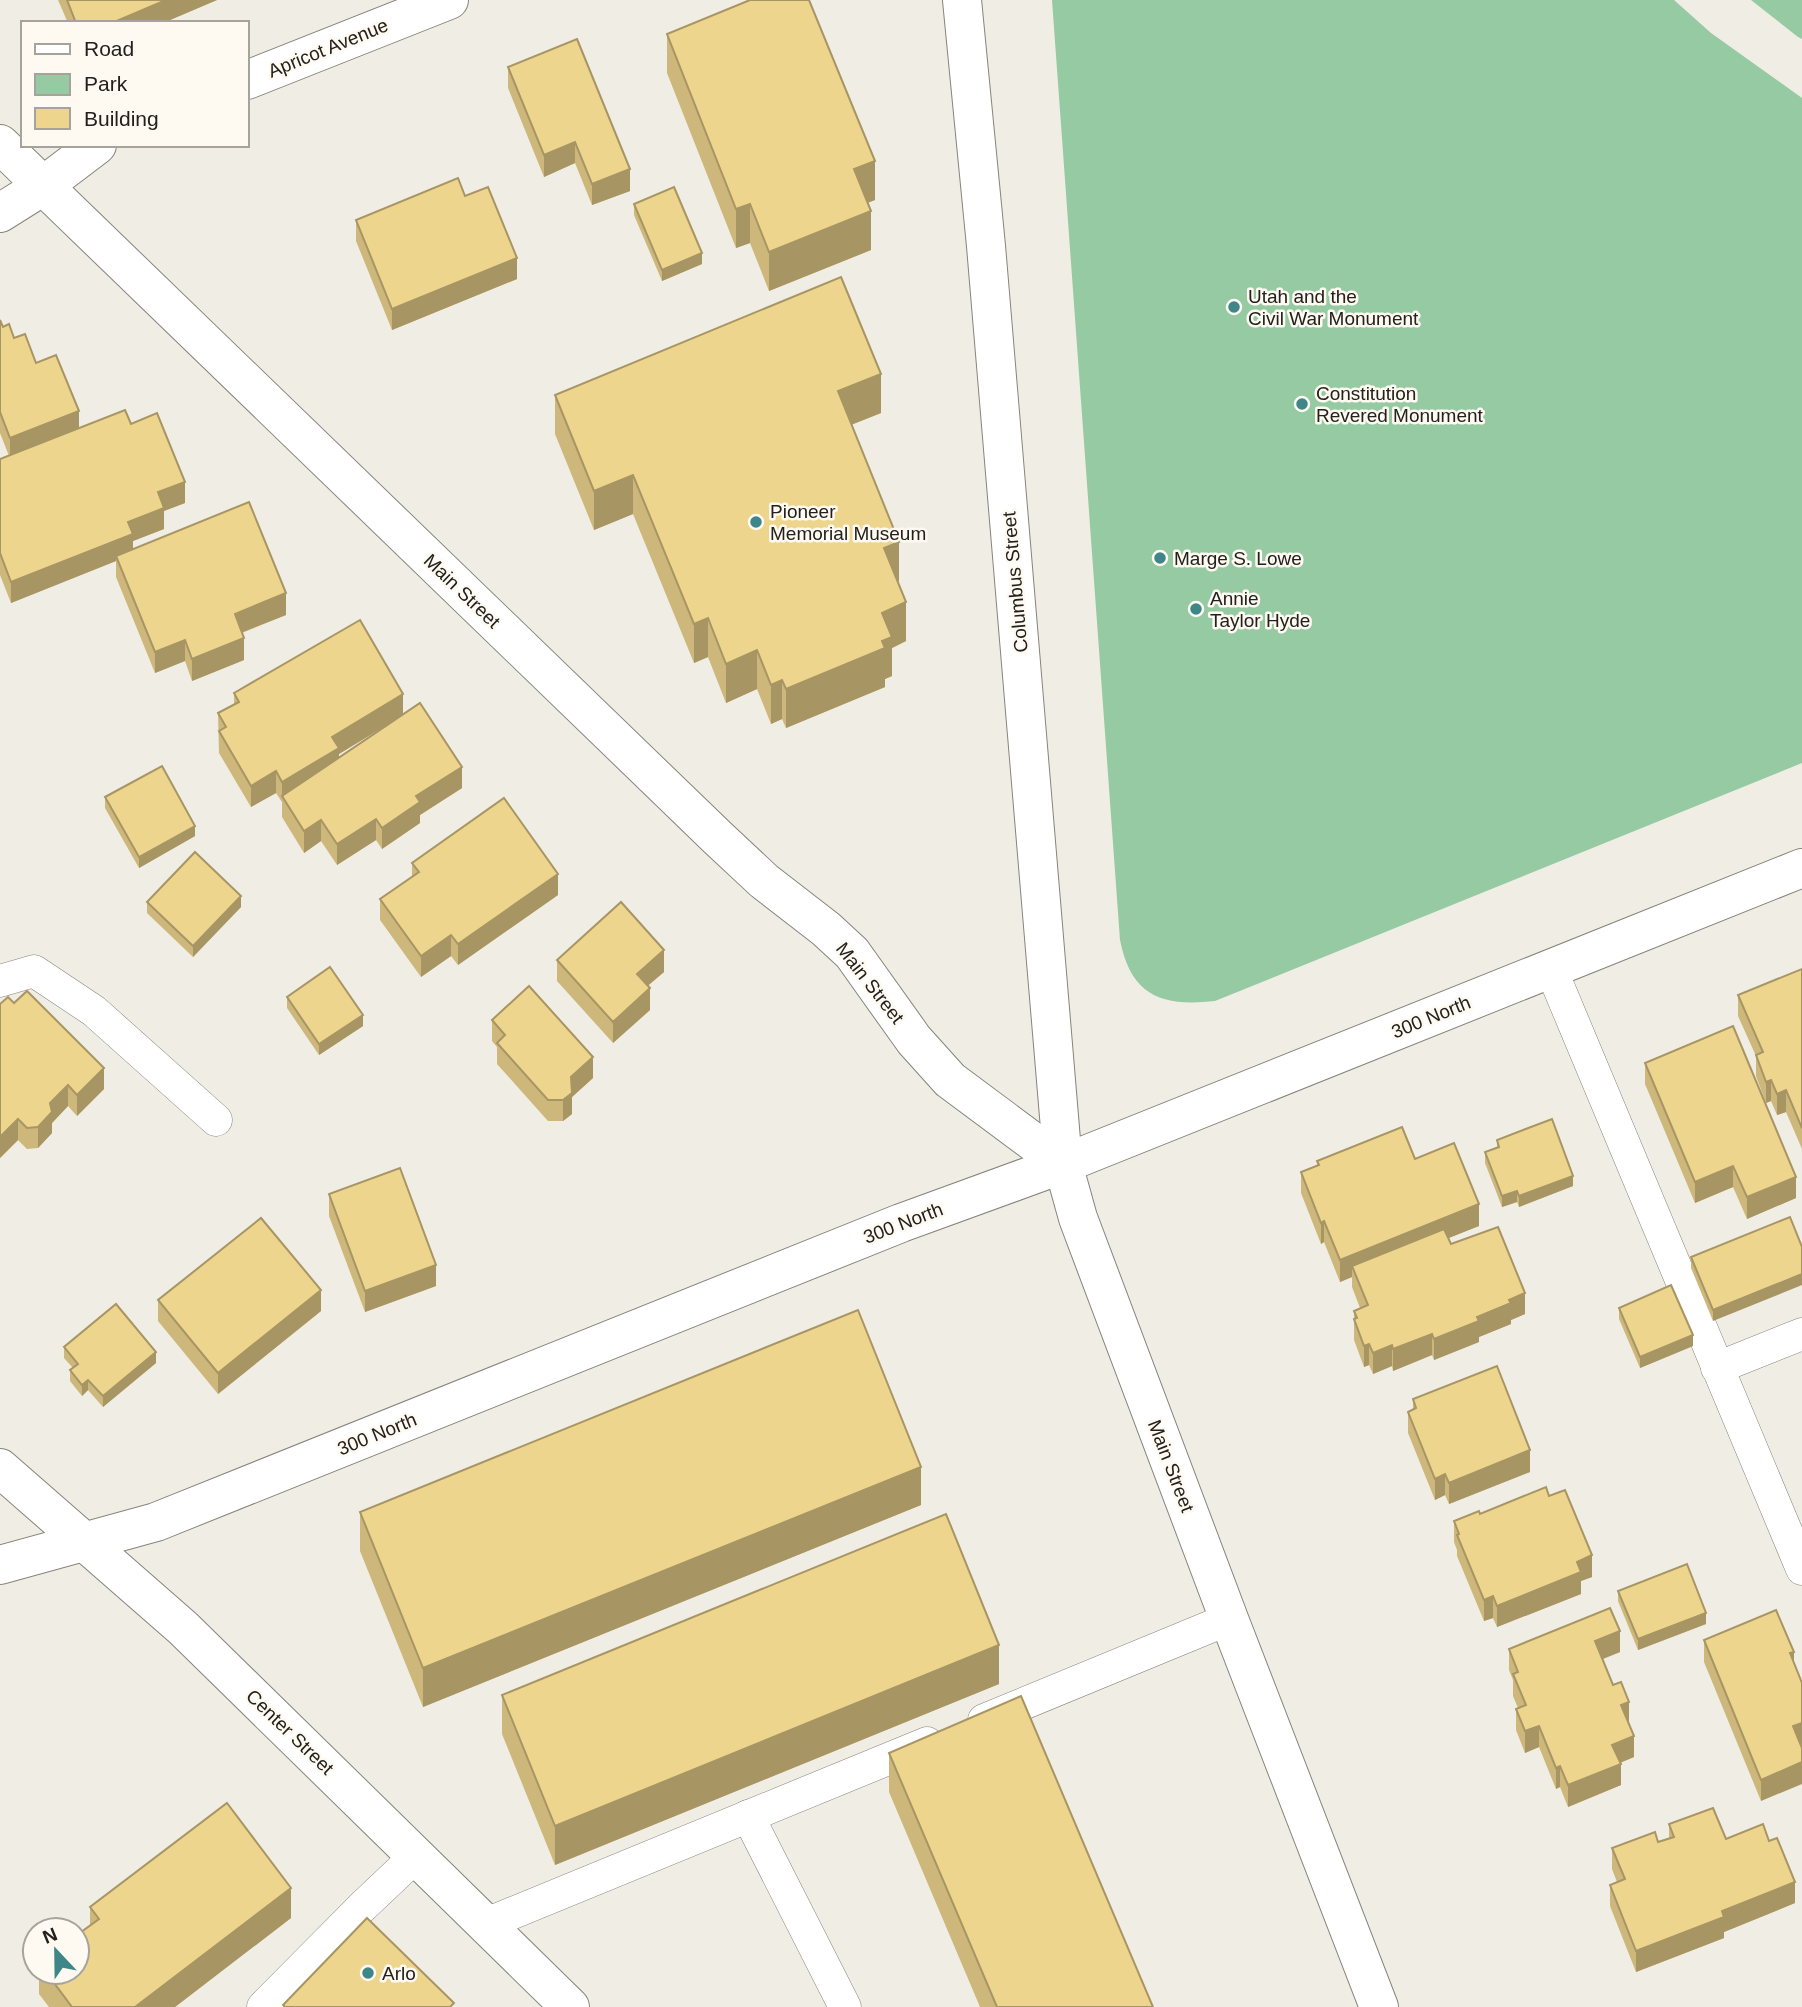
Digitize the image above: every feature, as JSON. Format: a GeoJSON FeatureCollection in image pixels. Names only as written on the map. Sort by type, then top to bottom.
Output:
{"type":"FeatureCollection","features":[{"type":"Feature","properties":{"kind":"street","name":"Apricot Avenue"},"geometry":{"type":"LineString","coordinates":[[248,80],[449,0]]}},
{"type":"Feature","properties":{"kind":"street","name":"Columbus Street"},"geometry":{"type":"LineString","coordinates":[[962,0],[986,246],[1063,1164]]}},
{"type":"Feature","properties":{"kind":"street","name":"Main Street"},"geometry":{"type":"LineString","coordinates":[[0,144],[718,838],[764,881],[826,929],[852,953],[914,1040],[950,1080],[1063,1164],[1078,1218],[1379,2007]]}},
{"type":"Feature","properties":{"kind":"street"},"geometry":{"type":"LineString","coordinates":[[0,214],[94,147]]}},
{"type":"Feature","properties":{"kind":"street","name":"300 North"},"geometry":{"type":"LineString","coordinates":[[0,1564],[156,1522],[901,1223],[1063,1164],[1802,867]]}},
{"type":"Feature","properties":{"kind":"street","name":"Center Street"},"geometry":{"type":"LineString","coordinates":[[0,1468],[183,1628],[570,2007]]}},
{"type":"Feature","properties":{"kind":"lane"},"geometry":{"type":"LineString","coordinates":[[1551,969],[1802,1569]]}},
{"type":"Feature","properties":{"kind":"lane"},"geometry":{"type":"LineString","coordinates":[[0,981],[34,971],[94,1011],[216,1120]]}},
{"type":"Feature","properties":{"kind":"lane"},"geometry":{"type":"LineString","coordinates":[[1717,1368],[1802,1334]]}},
{"type":"Feature","properties":{"kind":"lane"},"geometry":{"type":"LineString","coordinates":[[486,1924],[1229,1619]]}},
{"type":"Feature","properties":{"kind":"lane"},"geometry":{"type":"LineString","coordinates":[[748,1816],[845,2007]]}},
{"type":"Feature","properties":{"kind":"lane"},"geometry":{"type":"LineString","coordinates":[[263,2007],[416,1856]]}},
{"type":"Feature","properties":{"kind":"green space"},"geometry":{"type":"Polygon","coordinates":[[[1052,0],[1674,0],[1711,33],[1802,98],[1802,763],[1215,1001],[1179,1002],[1165,999],[1152,994],[1141,985],[1125,959],[1120,940],[1052,0]]]}},
{"type":"Feature","properties":{"kind":"green space"},"geometry":{"type":"Polygon","coordinates":[[[1751,0],[1802,0],[1802,39],[1798,37],[1751,0]]]}},
{"type":"Feature","properties":{"kind":"building"},"geometry":{"type":"Polygon","coordinates":[[[67,0],[166,0],[117,21],[75,21],[67,0]]]}},
{"type":"Feature","properties":{"kind":"building"},"geometry":{"type":"Polygon","coordinates":[[[750,0],[809,0],[875,161],[854,169],[871,211],[769,252],[750,204],[736,209],[667,34],[750,0]]]}},
{"type":"Feature","properties":{"kind":"building"},"geometry":{"type":"Polygon","coordinates":[[[577,39],[630,169],[592,184],[575,142],[544,155],[508,67],[577,39]]]}},
{"type":"Feature","properties":{"kind":"building"},"geometry":{"type":"Polygon","coordinates":[[[458,178],[465,196],[488,187],[517,258],[392,309],[356,220],[458,178]]]}},
{"type":"Feature","properties":{"kind":"building"},"geometry":{"type":"Polygon","coordinates":[[[674,187],[702,253],[662,270],[634,204],[674,187]]]}},
{"type":"Feature","properties":{"kind":"building","name":"Pioneer Memorial Museum"},"geometry":{"type":"Polygon","coordinates":[[[841,277],[881,374],[838,391],[899,542],[884,548],[906,602],[882,613],[892,637],[882,641],[885,648],[786,689],[782,680],[771,685],[757,650],[726,664],[708,618],[694,624],[633,475],[594,491],[555,395],[841,277]]]}},
{"type":"Feature","properties":{"kind":"building"},"geometry":{"type":"Polygon","coordinates":[[[0,320],[3,327],[9,324],[14,338],[25,334],[36,363],[56,355],[79,411],[10,438],[0,412],[0,320]]]}},
{"type":"Feature","properties":{"kind":"building"},"geometry":{"type":"Polygon","coordinates":[[[125,410],[131,424],[157,413],[185,482],[158,492],[164,508],[128,522],[133,534],[11,582],[0,553],[0,459],[125,410]]]}},
{"type":"Feature","properties":{"kind":"building"},"geometry":{"type":"Polygon","coordinates":[[[249,502],[286,593],[235,614],[244,638],[192,659],[185,640],[155,652],[116,556],[249,502]]]}},
{"type":"Feature","properties":{"kind":"building"},"geometry":{"type":"Polygon","coordinates":[[[360,620],[403,694],[332,737],[339,748],[282,782],[276,771],[251,786],[219,731],[226,727],[218,713],[239,702],[234,693],[360,620]]]}},
{"type":"Feature","properties":{"kind":"building"},"geometry":{"type":"Polygon","coordinates":[[[420,703],[462,767],[416,796],[420,802],[382,828],[376,819],[337,844],[321,820],[304,831],[282,796],[420,703]]]}},
{"type":"Feature","properties":{"kind":"building"},"geometry":{"type":"Polygon","coordinates":[[[162,766],[195,826],[139,857],[105,797],[162,766]]]}},
{"type":"Feature","properties":{"kind":"building"},"geometry":{"type":"Polygon","coordinates":[[[504,798],[558,874],[458,944],[451,935],[421,956],[380,899],[419,872],[412,863],[504,798]]]}},
{"type":"Feature","properties":{"kind":"building"},"geometry":{"type":"Polygon","coordinates":[[[195,852],[241,896],[193,946],[147,902],[195,852]]]}},
{"type":"Feature","properties":{"kind":"building"},"geometry":{"type":"Polygon","coordinates":[[[621,902],[664,950],[637,974],[650,988],[613,1022],[557,960],[621,902]]]}},
{"type":"Feature","properties":{"kind":"building"},"geometry":{"type":"Polygon","coordinates":[[[330,967],[363,1015],[319,1044],[287,997],[330,967]]]}},
{"type":"Feature","properties":{"kind":"building"},"geometry":{"type":"Polygon","coordinates":[[[1802,969],[1802,1128],[1786,1090],[1777,1094],[1771,1080],[1766,1082],[1756,1055],[1763,1052],[1738,995],[1802,969]]]}},
{"type":"Feature","properties":{"kind":"building"},"geometry":{"type":"Polygon","coordinates":[[[529,986],[593,1057],[571,1077],[572,1093],[563,1100],[548,1100],[497,1043],[505,1035],[492,1020],[529,986]]]}},
{"type":"Feature","properties":{"kind":"building"},"geometry":{"type":"Polygon","coordinates":[[[27,991],[104,1068],[77,1095],[68,1085],[50,1103],[52,1112],[38,1127],[27,1128],[18,1119],[0,1137],[0,1004],[8,997],[14,1003],[27,991]]]}},
{"type":"Feature","properties":{"kind":"building"},"geometry":{"type":"Polygon","coordinates":[[[1733,1026],[1796,1177],[1747,1197],[1733,1166],[1695,1182],[1645,1063],[1733,1026]]]}},
{"type":"Feature","properties":{"kind":"building"},"geometry":{"type":"Polygon","coordinates":[[[1552,1119],[1573,1176],[1519,1196],[1517,1191],[1502,1196],[1485,1152],[1499,1147],[1497,1140],[1552,1119]]]}},
{"type":"Feature","properties":{"kind":"building"},"geometry":{"type":"Polygon","coordinates":[[[1402,1127],[1415,1159],[1454,1143],[1479,1204],[1340,1260],[1324,1221],[1321,1223],[1301,1172],[1319,1165],[1317,1161],[1402,1127]]]}},
{"type":"Feature","properties":{"kind":"building"},"geometry":{"type":"Polygon","coordinates":[[[400,1168],[436,1265],[365,1291],[329,1194],[400,1168]]]}},
{"type":"Feature","properties":{"kind":"building"},"geometry":{"type":"Polygon","coordinates":[[[1790,1217],[1802,1247],[1802,1274],[1713,1310],[1691,1257],[1790,1217]]]}},
{"type":"Feature","properties":{"kind":"building"},"geometry":{"type":"Polygon","coordinates":[[[261,1218],[321,1290],[218,1373],[158,1300],[261,1218]]]}},
{"type":"Feature","properties":{"kind":"building"},"geometry":{"type":"Polygon","coordinates":[[[1498,1227],[1525,1293],[1509,1300],[1511,1303],[1477,1317],[1479,1321],[1434,1339],[1432,1334],[1393,1349],[1392,1345],[1373,1353],[1369,1344],[1364,1346],[1354,1319],[1357,1318],[1354,1311],[1368,1305],[1352,1266],[1444,1229],[1451,1244],[1498,1227]]]}},
{"type":"Feature","properties":{"kind":"building"},"geometry":{"type":"Polygon","coordinates":[[[1671,1285],[1693,1335],[1640,1357],[1619,1308],[1671,1285]]]}},
{"type":"Feature","properties":{"kind":"building"},"geometry":{"type":"Polygon","coordinates":[[[116,1304],[156,1352],[103,1396],[88,1380],[82,1385],[70,1370],[78,1364],[64,1347],[116,1304]]]}},
{"type":"Feature","properties":{"kind":"building"},"geometry":{"type":"Polygon","coordinates":[[[858,1310],[921,1467],[423,1668],[360,1512],[858,1310]]]}},
{"type":"Feature","properties":{"kind":"building"},"geometry":{"type":"Polygon","coordinates":[[[1497,1366],[1530,1450],[1449,1483],[1445,1474],[1435,1479],[1408,1412],[1416,1408],[1413,1399],[1497,1366]]]}},
{"type":"Feature","properties":{"kind":"building"},"geometry":{"type":"Polygon","coordinates":[[[1546,1487],[1549,1496],[1565,1490],[1592,1555],[1577,1562],[1581,1572],[1497,1606],[1493,1596],[1484,1600],[1457,1535],[1459,1534],[1454,1521],[1479,1511],[1480,1514],[1546,1487]]]}},
{"type":"Feature","properties":{"kind":"building"},"geometry":{"type":"Polygon","coordinates":[[[946,1514],[999,1645],[555,1826],[502,1695],[946,1514]]]}},
{"type":"Feature","properties":{"kind":"building"},"geometry":{"type":"Polygon","coordinates":[[[1687,1564],[1706,1613],[1638,1639],[1618,1591],[1687,1564]]]}},
{"type":"Feature","properties":{"kind":"building"},"geometry":{"type":"Polygon","coordinates":[[[1610,1608],[1620,1631],[1595,1641],[1613,1685],[1621,1682],[1629,1702],[1621,1705],[1634,1736],[1612,1745],[1621,1764],[1568,1785],[1560,1766],[1556,1768],[1539,1726],[1525,1731],[1516,1709],[1526,1705],[1513,1674],[1518,1672],[1509,1649],[1610,1608]]]}},
{"type":"Feature","properties":{"kind":"building"},"geometry":{"type":"Polygon","coordinates":[[[1776,1610],[1794,1652],[1790,1653],[1802,1683],[1802,1723],[1793,1726],[1802,1748],[1802,1762],[1761,1780],[1704,1640],[1776,1610]]]}},
{"type":"Feature","properties":{"kind":"building"},"geometry":{"type":"Polygon","coordinates":[[[1021,1696],[1153,2007],[997,2007],[889,1753],[1021,1696]]]}},
{"type":"Feature","properties":{"kind":"building"},"geometry":{"type":"Polygon","coordinates":[[[227,1803],[291,1888],[135,2007],[72,2007],[56,1986],[91,1986],[91,1925],[99,1919],[90,1907],[227,1803]]]}},
{"type":"Feature","properties":{"kind":"building"},"geometry":{"type":"Polygon","coordinates":[[[1713,1808],[1726,1839],[1763,1824],[1769,1841],[1777,1838],[1795,1882],[1722,1911],[1724,1917],[1636,1951],[1610,1885],[1625,1879],[1612,1848],[1655,1832],[1658,1842],[1674,1837],[1669,1824],[1713,1808]]]}},
{"type":"Feature","properties":{"kind":"building"},"geometry":{"type":"Polygon","coordinates":[[[367,1918],[454,2003],[450,2007],[283,2005],[367,1918]]]}},
{"type":"Feature","properties":{"kind":"place","name":"Utah and the Civil War Monument"},"geometry":{"type":"Point","coordinates":[1234,307]}},
{"type":"Feature","properties":{"kind":"place","name":"Constitution Revered Monument"},"geometry":{"type":"Point","coordinates":[1302,404]}},
{"type":"Feature","properties":{"kind":"place","name":"Pioneer Memorial Museum"},"geometry":{"type":"Point","coordinates":[756,522]}},
{"type":"Feature","properties":{"kind":"place","name":"Marge S. Lowe"},"geometry":{"type":"Point","coordinates":[1160,558]}},
{"type":"Feature","properties":{"kind":"place","name":"Annie Taylor Hyde"},"geometry":{"type":"Point","coordinates":[1196,609]}},
{"type":"Feature","properties":{"kind":"place","name":"Arlo"},"geometry":{"type":"Point","coordinates":[368,1973]}}]}
